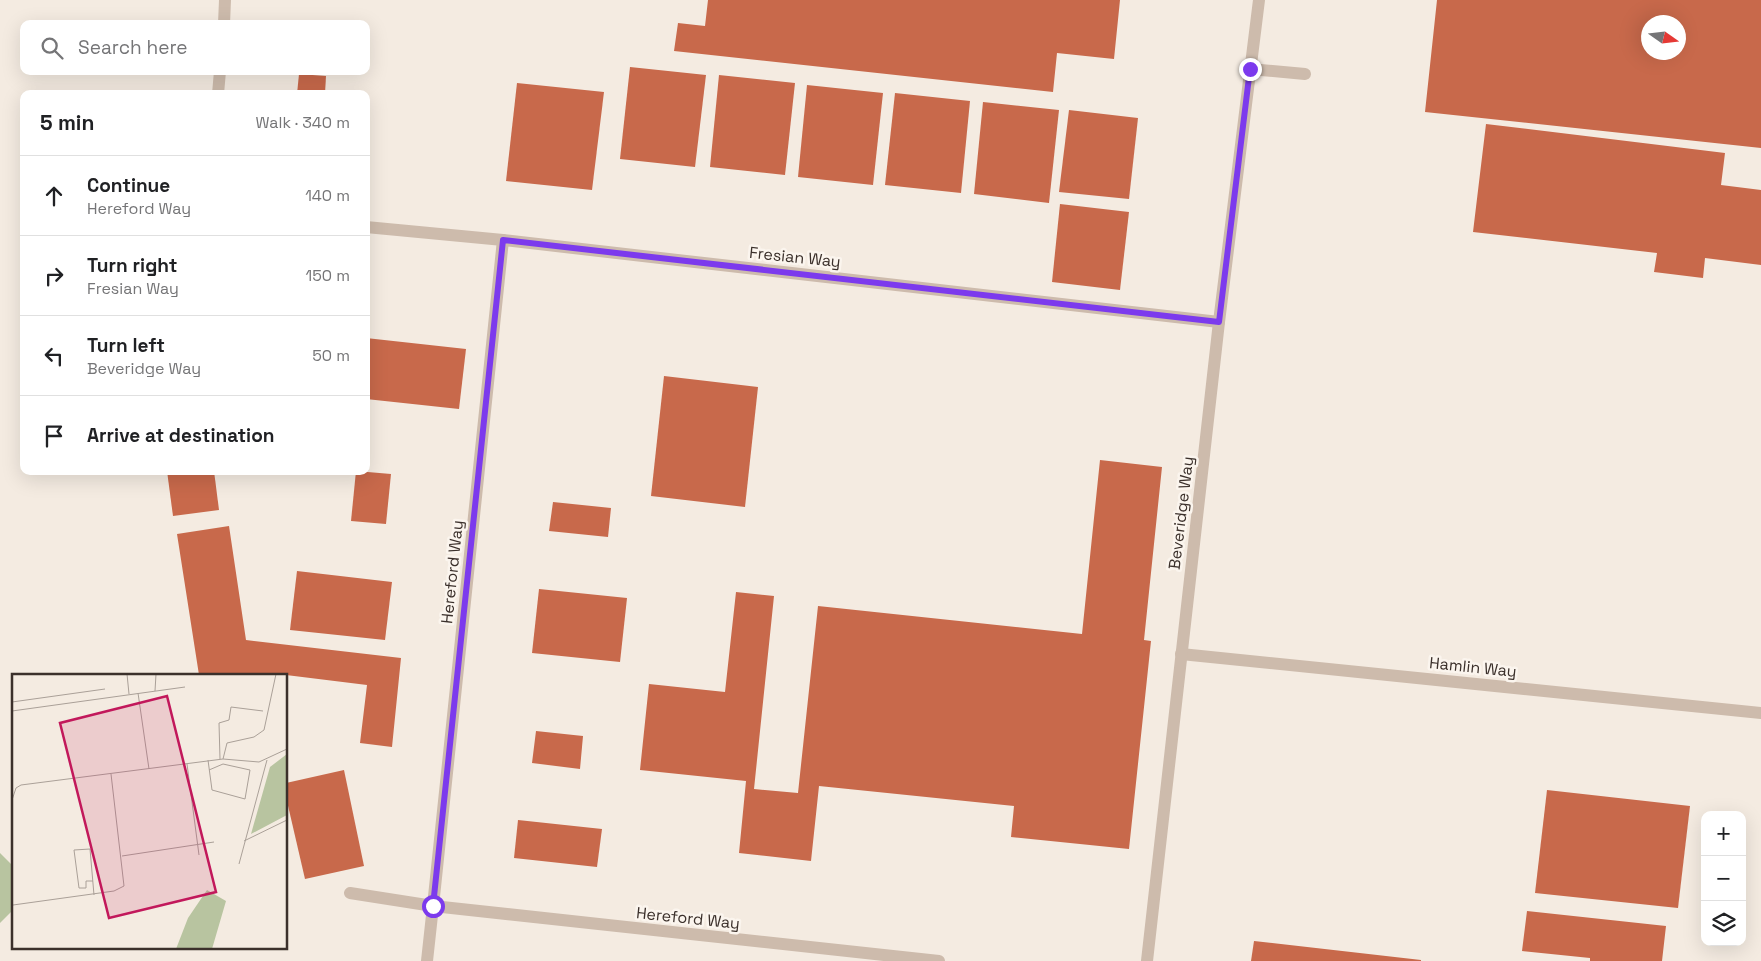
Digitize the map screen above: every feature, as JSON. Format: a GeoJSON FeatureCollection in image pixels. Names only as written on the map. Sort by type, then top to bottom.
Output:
{"type":"FeatureCollection","features":[{"type":"Feature","properties":{"kind":"street"},"geometry":{"type":"LineString","coordinates":[[224,20],[225,0]]}},
{"type":"Feature","properties":{"kind":"street","name":"Beveridge Way"},"geometry":{"type":"LineString","coordinates":[[1148,961],[1219,322],[1259,0]]}},
{"type":"Feature","properties":{"kind":"street"},"geometry":{"type":"LineString","coordinates":[[1250,69],[1305,74]]}},
{"type":"Feature","properties":{"kind":"street"},"geometry":{"type":"LineString","coordinates":[[218,90],[220,75]]}},
{"type":"Feature","properties":{"kind":"street","name":"Fresian Way"},"geometry":{"type":"LineString","coordinates":[[370,227],[503,240],[1219,322]]}},
{"type":"Feature","properties":{"kind":"street","name":"Hereford Way"},"geometry":{"type":"LineString","coordinates":[[433,906],[503,240]]}},
{"type":"Feature","properties":{"kind":"street","name":"Hamlin Way"},"geometry":{"type":"LineString","coordinates":[[1181,654],[1761,713]]}},
{"type":"Feature","properties":{"kind":"street","name":"Hereford Way"},"geometry":{"type":"LineString","coordinates":[[350,893],[433,906],[939,961]]}},
{"type":"Feature","properties":{"kind":"street"},"geometry":{"type":"LineString","coordinates":[[427,961],[433,906]]}},
{"type":"Feature","properties":{"kind":"green space"},"geometry":{"type":"Polygon","coordinates":[[[0,853],[12,865],[12,911],[0,923],[0,853]]]}},
{"type":"Feature","properties":{"kind":"building"},"geometry":{"type":"Polygon","coordinates":[[[708,0],[1120,0],[1114,59],[1057,53],[1053,92],[674,51],[678,23],[705,26],[708,0]]]}},
{"type":"Feature","properties":{"kind":"building"},"geometry":{"type":"Polygon","coordinates":[[[1437,0],[1761,0],[1761,148],[1425,112],[1437,0]]]}},
{"type":"Feature","properties":{"kind":"building"},"geometry":{"type":"Polygon","coordinates":[[[630,67],[706,75],[695,167],[620,159],[630,67]]]}},
{"type":"Feature","properties":{"kind":"building"},"geometry":{"type":"Polygon","coordinates":[[[299,75],[326,76],[325,90],[297,90],[299,75]]]}},
{"type":"Feature","properties":{"kind":"building"},"geometry":{"type":"Polygon","coordinates":[[[719,75],[795,83],[785,175],[710,167],[719,75]]]}},
{"type":"Feature","properties":{"kind":"building"},"geometry":{"type":"Polygon","coordinates":[[[517,83],[604,92],[592,190],[506,181],[517,83]]]}},
{"type":"Feature","properties":{"kind":"building"},"geometry":{"type":"Polygon","coordinates":[[[807,85],[883,93],[873,185],[798,177],[807,85]]]}},
{"type":"Feature","properties":{"kind":"building"},"geometry":{"type":"Polygon","coordinates":[[[895,93],[970,101],[961,193],[885,185],[895,93]]]}},
{"type":"Feature","properties":{"kind":"building"},"geometry":{"type":"Polygon","coordinates":[[[983,102],[1059,110],[1049,203],[974,194],[983,102]]]}},
{"type":"Feature","properties":{"kind":"building"},"geometry":{"type":"Polygon","coordinates":[[[1069,110],[1138,118],[1129,199],[1059,192],[1069,110]]]}},
{"type":"Feature","properties":{"kind":"building"},"geometry":{"type":"Polygon","coordinates":[[[1486,124],[1725,153],[1721,185],[1761,190],[1761,265],[1705,258],[1703,278],[1654,272],[1657,253],[1473,232],[1486,124]]]}},
{"type":"Feature","properties":{"kind":"building"},"geometry":{"type":"Polygon","coordinates":[[[1060,204],[1129,212],[1120,290],[1052,282],[1060,204]]]}},
{"type":"Feature","properties":{"kind":"building"},"geometry":{"type":"Polygon","coordinates":[[[370,338],[466,349],[459,409],[370,399],[370,338]]]}},
{"type":"Feature","properties":{"kind":"building"},"geometry":{"type":"Polygon","coordinates":[[[664,376],[758,387],[745,507],[651,496],[664,376]]]}},
{"type":"Feature","properties":{"kind":"building"},"geometry":{"type":"Polygon","coordinates":[[[1100,460],[1162,467],[1144,640],[1151,641],[1129,849],[1011,837],[1014,806],[819,786],[811,861],[739,853],[746,781],[640,770],[649,684],[725,692],[736,592],[774,596],[754,789],[798,793],[818,606],[1082,634],[1100,460]]]}},
{"type":"Feature","properties":{"kind":"building"},"geometry":{"type":"Polygon","coordinates":[[[370,472],[391,474],[386,524],[351,521],[356,475],[370,475],[370,472]]]}},
{"type":"Feature","properties":{"kind":"building"},"geometry":{"type":"Polygon","coordinates":[[[168,475],[215,475],[219,510],[173,516],[168,475]]]}},
{"type":"Feature","properties":{"kind":"building"},"geometry":{"type":"Polygon","coordinates":[[[553,502],[611,508],[608,537],[549,531],[553,502]]]}},
{"type":"Feature","properties":{"kind":"building"},"geometry":{"type":"Polygon","coordinates":[[[229,526],[246,640],[401,658],[392,747],[360,743],[367,685],[288,674],[199,674],[177,534],[229,526]]]}},
{"type":"Feature","properties":{"kind":"building"},"geometry":{"type":"Polygon","coordinates":[[[297,571],[392,582],[385,640],[290,630],[297,571]]]}},
{"type":"Feature","properties":{"kind":"building"},"geometry":{"type":"Polygon","coordinates":[[[539,589],[627,598],[620,662],[532,653],[539,589]]]}},
{"type":"Feature","properties":{"kind":"building"},"geometry":{"type":"Polygon","coordinates":[[[536,731],[583,736],[580,769],[532,763],[536,731]]]}},
{"type":"Feature","properties":{"kind":"building"},"geometry":{"type":"Polygon","coordinates":[[[344,770],[364,866],[305,879],[288,806],[288,783],[344,770]]]}},
{"type":"Feature","properties":{"kind":"building"},"geometry":{"type":"Polygon","coordinates":[[[1547,790],[1690,806],[1678,908],[1535,893],[1547,790]]]}},
{"type":"Feature","properties":{"kind":"building"},"geometry":{"type":"Polygon","coordinates":[[[518,820],[602,829],[597,867],[514,858],[518,820]]]}},
{"type":"Feature","properties":{"kind":"building"},"geometry":{"type":"Polygon","coordinates":[[[1527,911],[1666,926],[1662,961],[1590,961],[1590,958],[1522,951],[1527,911]]]}},
{"type":"Feature","properties":{"kind":"building"},"geometry":{"type":"Polygon","coordinates":[[[1254,941],[1421,960],[1421,961],[1251,961],[1254,941]]]}},
{"type":"Feature","properties":{"kind":"route"},"geometry":{"type":"LineString","coordinates":[[433,906],[503,240],[1219,322],[1250,69]]}}]}
